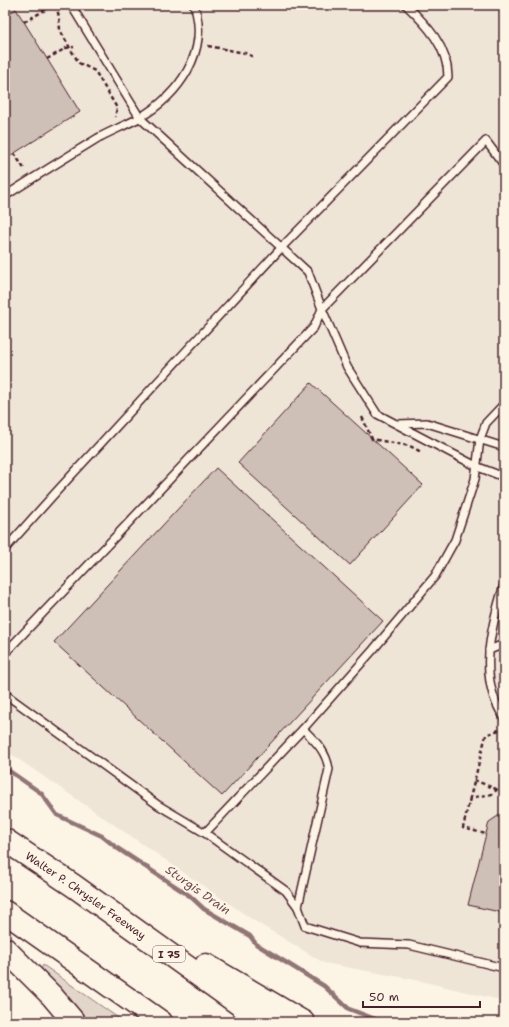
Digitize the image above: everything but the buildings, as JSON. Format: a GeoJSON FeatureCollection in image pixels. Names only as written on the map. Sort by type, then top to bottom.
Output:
{"type":"FeatureCollection","features":[{"type":"Feature","properties":{"kind":"highway","name":"Walter P. Chrysler Freeway"},"geometry":{"type":"LineString","coordinates":[[5,840],[74,886],[264,1022]]}},
{"type":"Feature","properties":{"kind":"highway"},"geometry":{"type":"LineString","coordinates":[[74,886],[303,1022]]}},
{"type":"Feature","properties":{"kind":"highway"},"geometry":{"type":"LineString","coordinates":[[5,912],[161,1022]]}},
{"type":"Feature","properties":{"kind":"highway"},"geometry":{"type":"LineString","coordinates":[[5,949],[52,996],[74,1022]]}},
{"type":"Feature","properties":{"kind":"lane"},"geometry":{"type":"LineString","coordinates":[[71,5],[140,118],[308,272],[347,367],[377,414],[478,467],[504,478]]}},
{"type":"Feature","properties":{"kind":"lane"},"geometry":{"type":"LineString","coordinates":[[5,196],[99,138],[140,118],[167,99],[183,81],[193,60],[198,27],[194,5]]}},
{"type":"Feature","properties":{"kind":"lane"},"geometry":{"type":"LineString","coordinates":[[5,549],[61,486],[282,247],[448,77],[448,65],[439,41],[406,5]]}},
{"type":"Feature","properties":{"kind":"lane"},"geometry":{"type":"LineString","coordinates":[[5,653],[314,326],[322,309],[486,141],[504,165]]}},
{"type":"Feature","properties":{"kind":"lane"},"geometry":{"type":"LineString","coordinates":[[205,833],[303,729],[373,650],[435,576],[455,540],[478,467],[480,439],[486,423],[504,404]]}},
{"type":"Feature","properties":{"kind":"lane"},"geometry":{"type":"LineString","coordinates":[[398,424],[427,422],[504,447]]}},
{"type":"Feature","properties":{"kind":"lane"},"geometry":{"type":"LineString","coordinates":[[504,585],[497,607],[489,650],[491,687],[498,709],[504,717]]}},
{"type":"Feature","properties":{"kind":"lane"},"geometry":{"type":"LineString","coordinates":[[489,650],[504,644]]}},
{"type":"Feature","properties":{"kind":"lane"},"geometry":{"type":"LineString","coordinates":[[5,694],[158,805],[205,833],[286,891],[298,907],[305,926],[360,943],[409,945],[504,968]]}},
{"type":"Feature","properties":{"kind":"lane"},"geometry":{"type":"LineString","coordinates":[[298,907],[329,769],[326,754],[303,729]]}},
{"type":"Feature","properties":{"kind":"path"},"geometry":{"type":"LineString","coordinates":[[24,22],[55,5],[60,13],[60,30],[79,63],[94,71],[117,108],[115,120]]}},
{"type":"Feature","properties":{"kind":"path"},"geometry":{"type":"LineString","coordinates":[[205,46],[245,53],[254,57]]}},
{"type":"Feature","properties":{"kind":"path"},"geometry":{"type":"LineString","coordinates":[[47,59],[74,47]]}},
{"type":"Feature","properties":{"kind":"path"},"geometry":{"type":"LineString","coordinates":[[14,153],[27,174]]}},
{"type":"Feature","properties":{"kind":"path"},"geometry":{"type":"LineString","coordinates":[[362,417],[372,439],[410,446],[422,452]]}},
{"type":"Feature","properties":{"kind":"path"},"geometry":{"type":"LineString","coordinates":[[486,834],[463,828],[486,735],[499,730]]}},
{"type":"Feature","properties":{"kind":"path"},"geometry":{"type":"LineString","coordinates":[[474,780],[496,790]]}},
{"type":"Feature","properties":{"kind":"path"},"geometry":{"type":"LineString","coordinates":[[470,798],[492,794],[504,783]]}},
{"type":"Feature","properties":{"kind":"shaded area"},"geometry":{"type":"Polygon","coordinates":[[[5,5],[504,5],[504,1001],[416,980],[324,963],[253,920],[5,750],[5,5]]]}},
{"type":"Feature","properties":{"kind":"shaded area"},"geometry":{"type":"Polygon","coordinates":[[[43,965],[124,1022],[88,1022],[69,998],[41,970],[43,965]]]}},
{"type":"Feature","properties":{"kind":"waterway","name":"Sturgis Drain"},"geometry":{"type":"LineString","coordinates":[[5,768],[41,793],[57,815],[102,836],[117,848],[190,896],[204,909],[250,936],[256,944],[324,986],[349,1009],[383,1022]]}}]}
